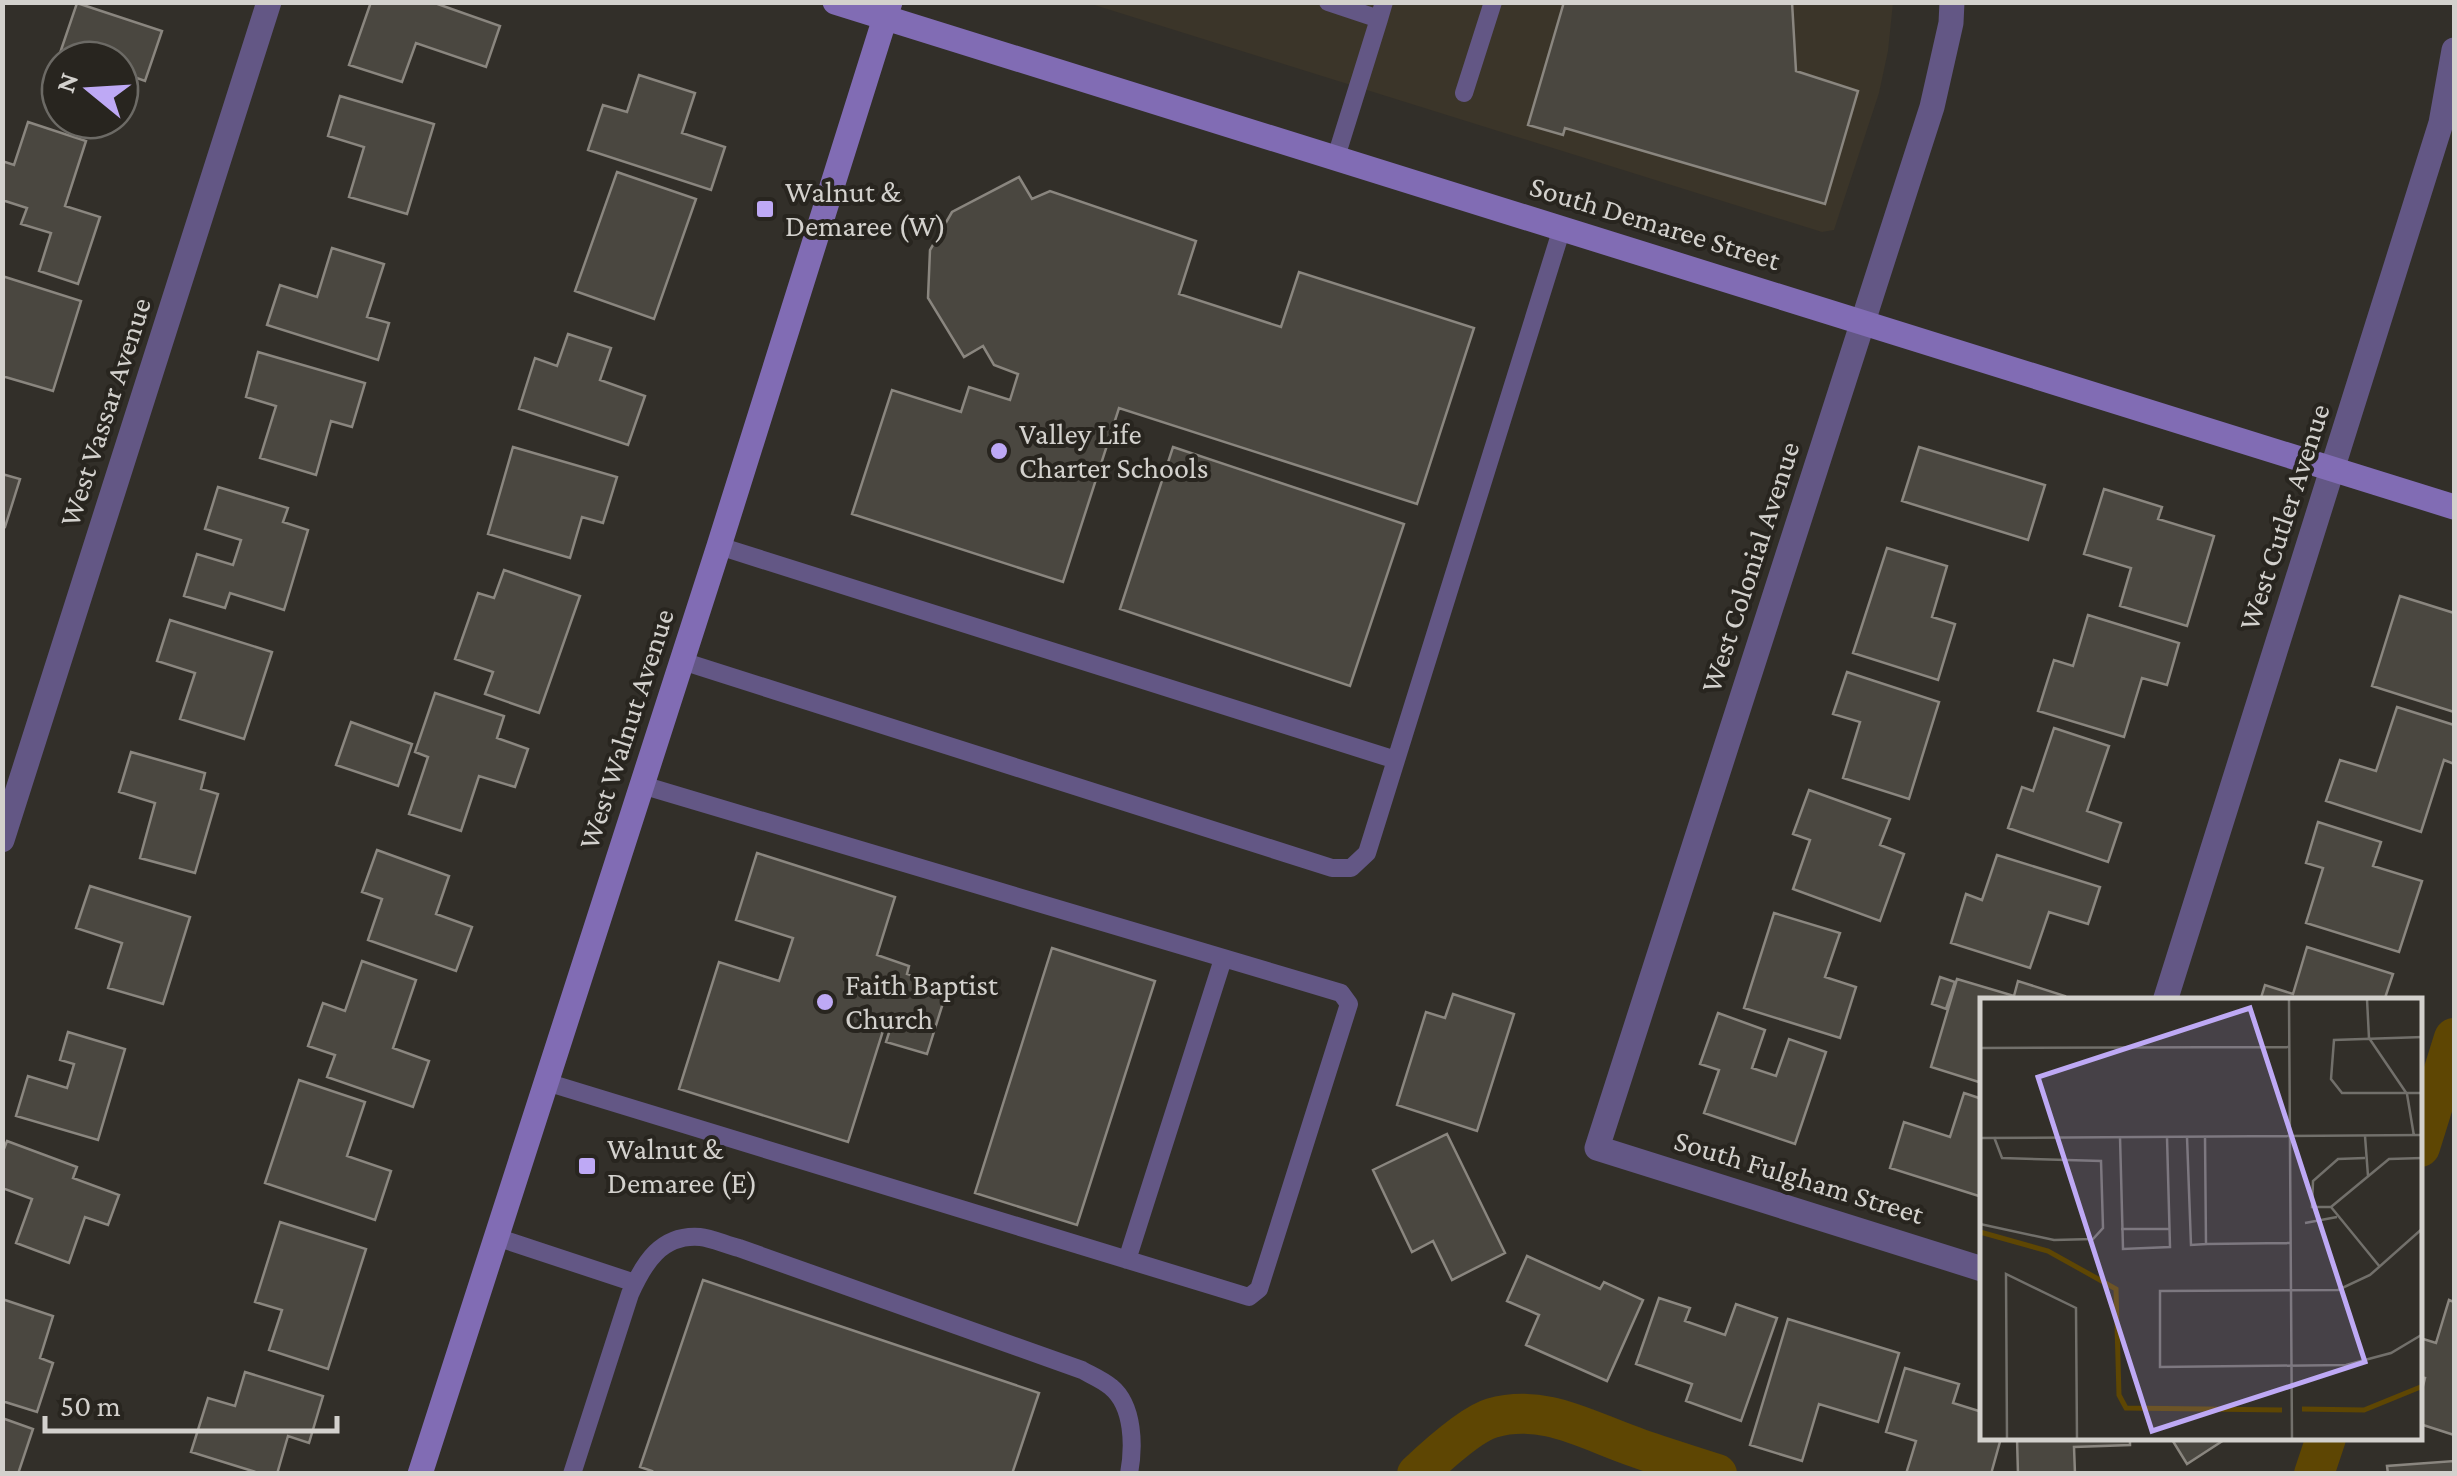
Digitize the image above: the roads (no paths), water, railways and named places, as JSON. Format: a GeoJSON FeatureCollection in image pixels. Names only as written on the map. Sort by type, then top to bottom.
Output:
{"type":"FeatureCollection","features":[{"type":"Feature","properties":{"kind":"main road","name":"South Demaree Street"},"geometry":{"type":"LineString","coordinates":[[835,2],[888,10],[1336,157],[2454,508]]}},
{"type":"Feature","properties":{"kind":"main road","name":"West Walnut Avenue"},"geometry":{"type":"LineString","coordinates":[[420,1474],[720,546],[888,10]]}},
{"type":"Feature","properties":{"kind":"street","name":"West Vassar Avenue"},"geometry":{"type":"LineString","coordinates":[[2,840],[269,2]]}},
{"type":"Feature","properties":{"kind":"street","name":"West Colonial Avenue"},"geometry":{"type":"LineString","coordinates":[[1597,1148],[1932,107],[1952,2]]}},
{"type":"Feature","properties":{"kind":"street","name":"West Cutler Avenue"},"geometry":{"type":"LineString","coordinates":[[2166,998],[2442,123],[2454,50]]}},
{"type":"Feature","properties":{"kind":"street","name":"South Fulgham Street"},"geometry":{"type":"LineString","coordinates":[[1597,1148],[1980,1268]]}},
{"type":"Feature","properties":{"kind":"lane"},"geometry":{"type":"LineString","coordinates":[[1328,2],[1381,10],[1336,157]]}},
{"type":"Feature","properties":{"kind":"lane"},"geometry":{"type":"LineString","coordinates":[[1464,93],[1492,2]]}},
{"type":"Feature","properties":{"kind":"lane"},"geometry":{"type":"LineString","coordinates":[[682,660],[1332,868],[1351,868],[1367,853],[1562,228]]}},
{"type":"Feature","properties":{"kind":"lane"},"geometry":{"type":"LineString","coordinates":[[720,546],[1396,760]]}},
{"type":"Feature","properties":{"kind":"lane"},"geometry":{"type":"LineString","coordinates":[[546,1082],[1248,1297],[1258,1289],[1349,1004],[1341,994],[642,785]]}},
{"type":"Feature","properties":{"kind":"lane"},"geometry":{"type":"LineString","coordinates":[[1128,1260],[1223,958]]}},
{"type":"Feature","properties":{"kind":"lane"},"geometry":{"type":"LineString","coordinates":[[496,1236],[635,1283]]}},
{"type":"Feature","properties":{"kind":"lane"},"geometry":{"type":"LineString","coordinates":[[572,1474],[635,1283],[654,1252],[675,1239],[701,1237],[1082,1370],[1112,1388],[1123,1402],[1130,1426],[1129,1474]]}},
{"type":"Feature","properties":{"kind":"waterway"},"geometry":{"type":"LineString","coordinates":[[2422,1141],[2454,1038]]}},
{"type":"Feature","properties":{"kind":"waterway"},"geometry":{"type":"LineString","coordinates":[[1417,1474],[1483,1421],[1511,1414],[1548,1416],[1717,1474]]}},
{"type":"Feature","properties":{"kind":"waterway"},"geometry":{"type":"LineString","coordinates":[[2314,1474],[2325,1441]]}},
{"type":"Feature","properties":{"kind":"place","name":"Walnut & Demaree (W)"},"geometry":{"type":"Point","coordinates":[765,209]}},
{"type":"Feature","properties":{"kind":"place","name":"Valley Life Charter Schools"},"geometry":{"type":"Point","coordinates":[999,451]}},
{"type":"Feature","properties":{"kind":"place","name":"Faith Baptist Church"},"geometry":{"type":"Point","coordinates":[825,1002]}},
{"type":"Feature","properties":{"kind":"place","name":"Walnut & Demaree (E)"},"geometry":{"type":"Point","coordinates":[587,1166]}}]}
